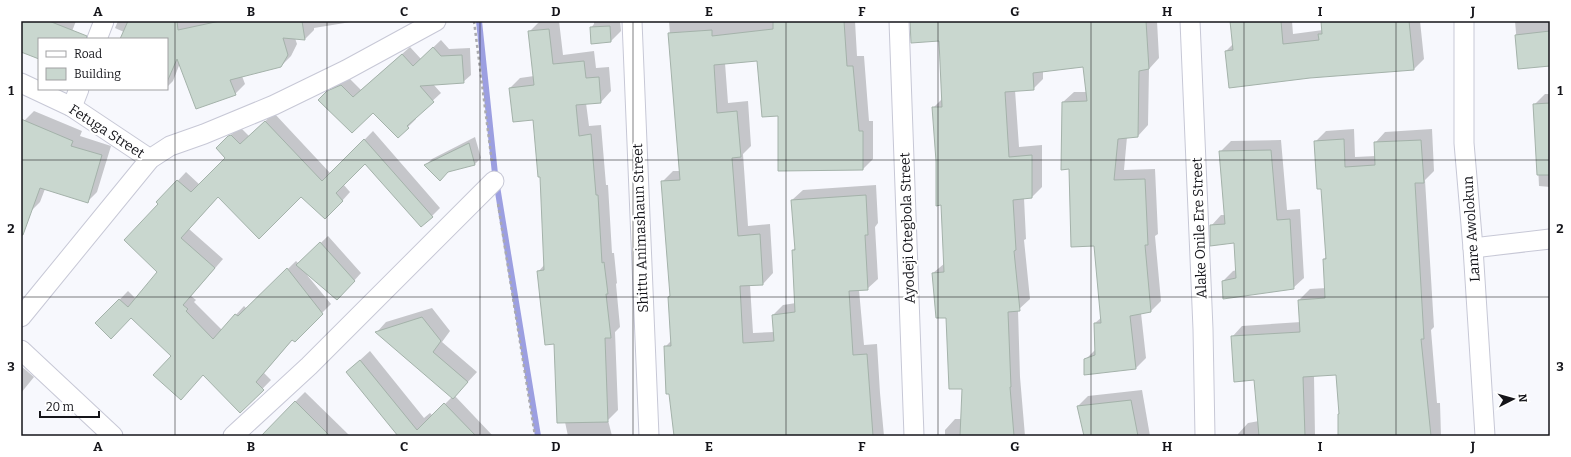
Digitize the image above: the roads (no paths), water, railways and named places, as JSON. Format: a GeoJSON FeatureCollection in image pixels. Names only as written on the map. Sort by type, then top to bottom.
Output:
{"type":"FeatureCollection","features":[{"type":"Feature","properties":{"kind":"street"},"geometry":{"type":"LineString","coordinates":[[97,38],[104,21]]}},
{"type":"Feature","properties":{"kind":"street"},"geometry":{"type":"LineString","coordinates":[[21,317],[150,159],[170,146],[204,134],[274,105],[346,70],[436,21]]}},
{"type":"Feature","properties":{"kind":"street","name":"Shittu Animashaun Street"},"geometry":{"type":"LineString","coordinates":[[632,21],[649,436]]}},
{"type":"Feature","properties":{"kind":"street","name":"Ayodeji Otegbola Street"},"geometry":{"type":"LineString","coordinates":[[899,21],[914,436]]}},
{"type":"Feature","properties":{"kind":"street","name":"Alake Onile Ere Street"},"geometry":{"type":"LineString","coordinates":[[1190,21],[1203,329],[1205,436]]}},
{"type":"Feature","properties":{"kind":"street","name":"Lanre Awolokun"},"geometry":{"type":"LineString","coordinates":[[1464,21],[1464,143],[1473,248],[1485,436]]}},
{"type":"Feature","properties":{"kind":"street","name":"Fetuga Street"},"geometry":{"type":"LineString","coordinates":[[21,83],[72,107],[150,159]]}},
{"type":"Feature","properties":{"kind":"street"},"geometry":{"type":"LineString","coordinates":[[72,107],[79,90]]}},
{"type":"Feature","properties":{"kind":"street"},"geometry":{"type":"LineString","coordinates":[[233,436],[309,366],[494,182]]}},
{"type":"Feature","properties":{"kind":"street"},"geometry":{"type":"LineString","coordinates":[[1473,248],[1550,239]]}},
{"type":"Feature","properties":{"kind":"street"},"geometry":{"type":"LineString","coordinates":[[21,350],[114,436]]}},
{"type":"Feature","properties":{"kind":"waterway"},"geometry":{"type":"LineString","coordinates":[[479,21],[495,174],[538,436]]}}]}
